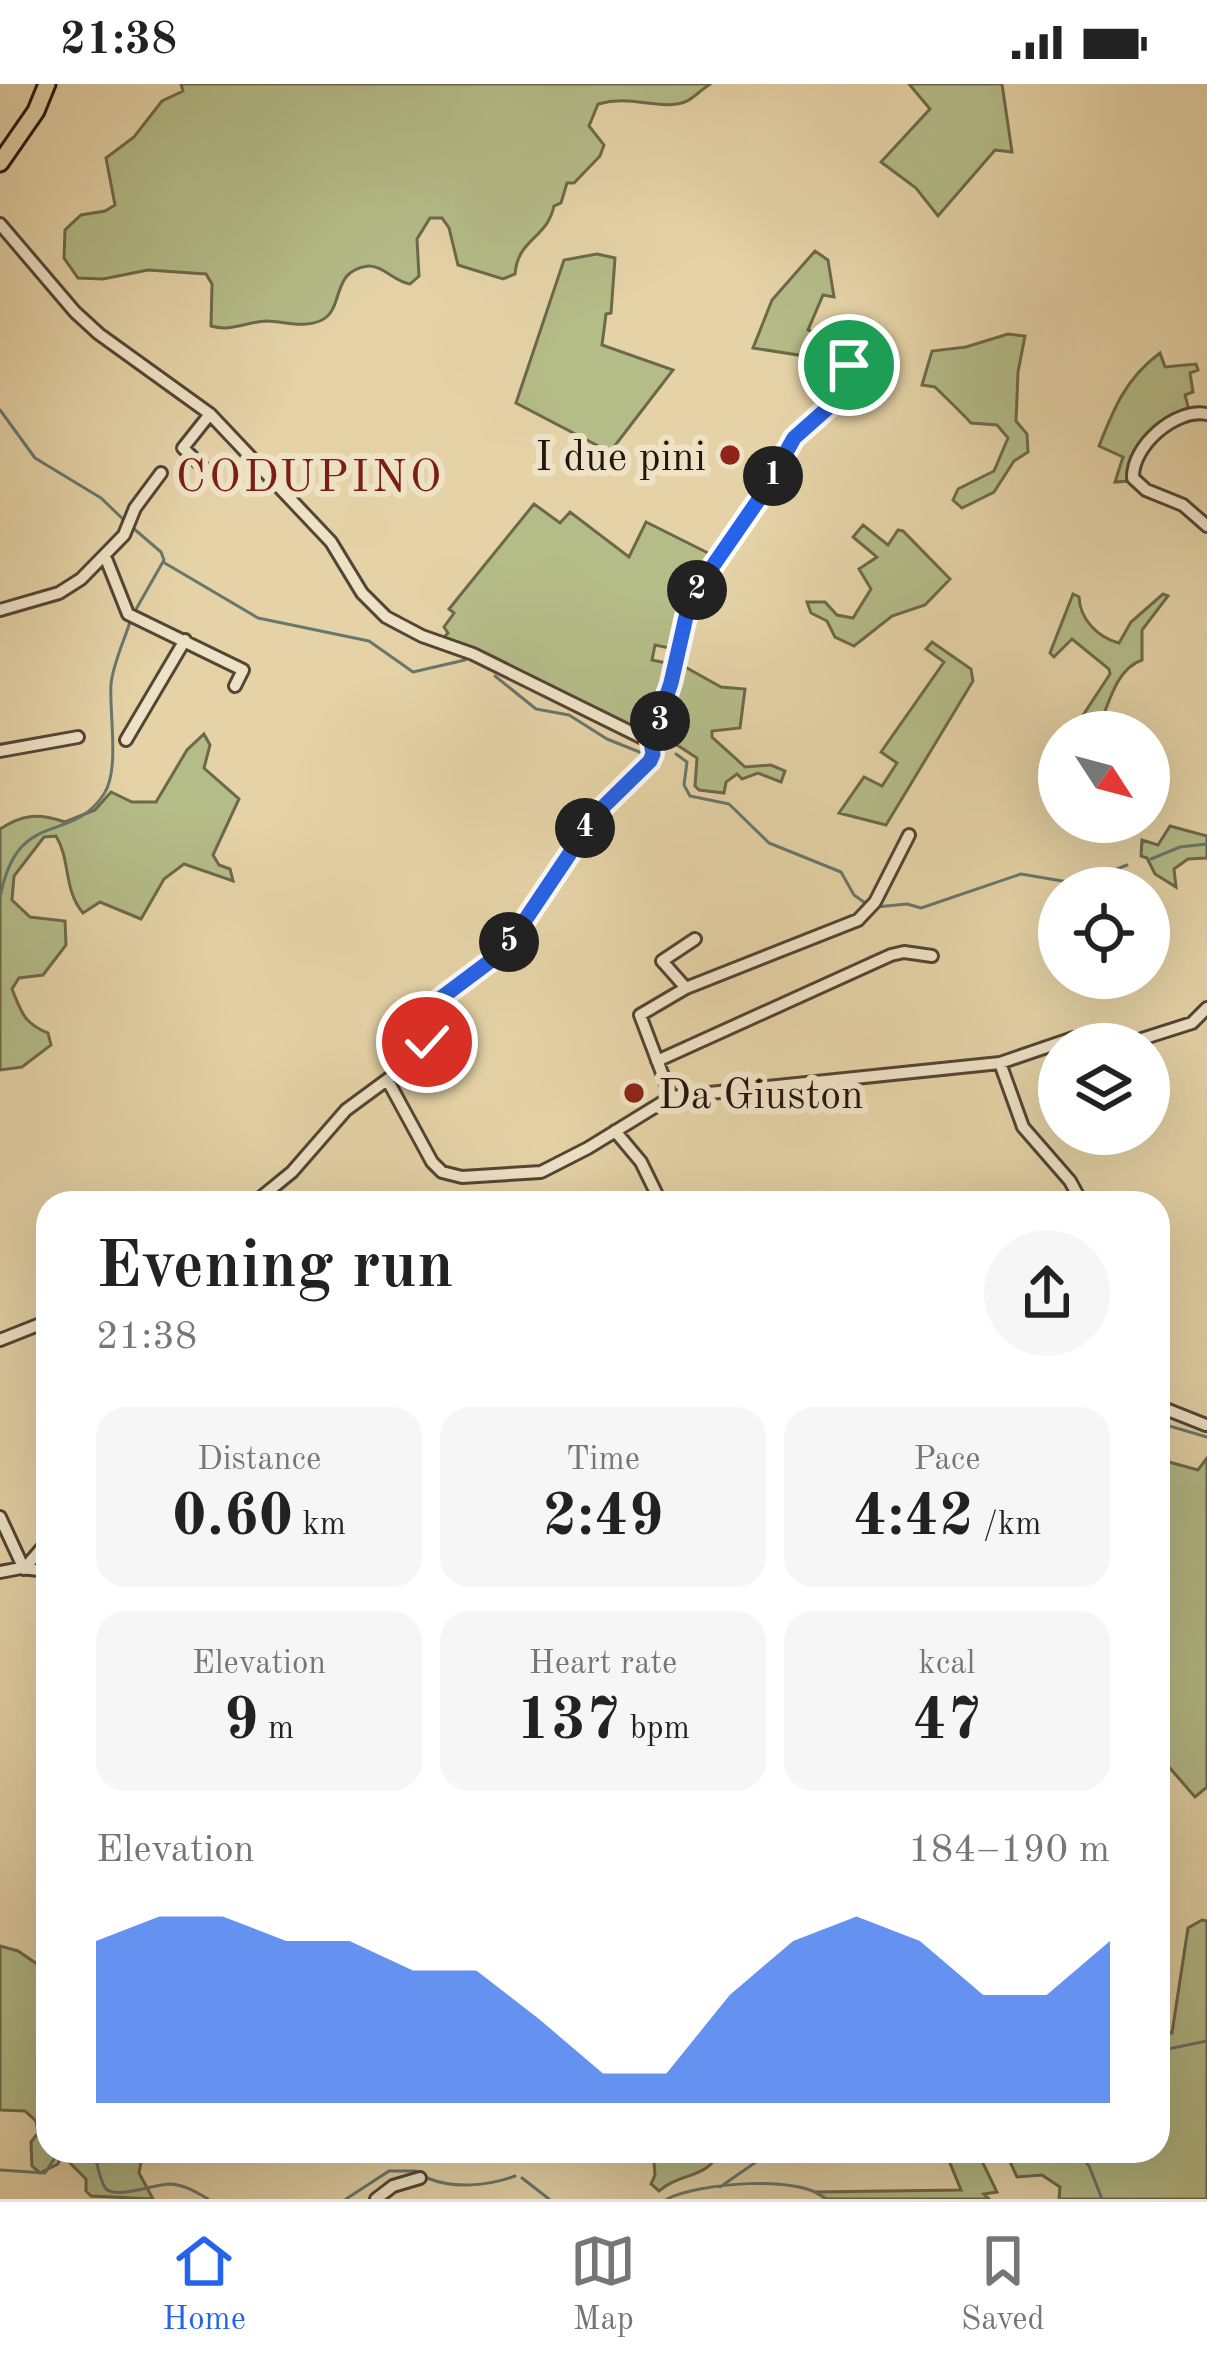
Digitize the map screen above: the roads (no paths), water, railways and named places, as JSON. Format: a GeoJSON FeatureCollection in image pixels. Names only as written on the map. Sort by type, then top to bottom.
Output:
{"type":"FeatureCollection","features":[{"type":"Feature","properties":{"kind":"main road"},"geometry":{"type":"LineString","coordinates":[[13,143],[38,84]]}},
{"type":"Feature","properties":{"kind":"main road"},"geometry":{"type":"LineString","coordinates":[[0,163],[36,111],[47,84]]}},
{"type":"Feature","properties":{"kind":"street"},"geometry":{"type":"LineString","coordinates":[[0,224],[87,323],[211,414],[331,542],[362,593],[386,617],[473,654],[652,745]]}},
{"type":"Feature","properties":{"kind":"street"},"geometry":{"type":"LineString","coordinates":[[269,1191],[292,1172],[346,1110],[425,1050],[423,1016],[429,1007],[505,950],[597,813],[650,761],[690,599],[764,492],[794,438],[830,406],[846,377],[852,340]]}},
{"type":"Feature","properties":{"kind":"street"},"geometry":{"type":"LineString","coordinates":[[206,470],[183,448],[211,414]]}},
{"type":"Feature","properties":{"kind":"street"},"geometry":{"type":"LineString","coordinates":[[1207,414],[1188,414],[1166,428],[1147,443],[1133,465],[1133,478],[1146,490],[1184,505],[1207,526]]}},
{"type":"Feature","properties":{"kind":"street"},"geometry":{"type":"LineString","coordinates":[[0,610],[58,593],[105,556],[124,535],[161,472]]}},
{"type":"Feature","properties":{"kind":"street"},"geometry":{"type":"LineString","coordinates":[[105,556],[128,614],[243,670],[235,686]]}},
{"type":"Feature","properties":{"kind":"street"},"geometry":{"type":"LineString","coordinates":[[126,740],[185,640]]}},
{"type":"Feature","properties":{"kind":"street"},"geometry":{"type":"LineString","coordinates":[[0,752],[78,737]]}},
{"type":"Feature","properties":{"kind":"street"},"geometry":{"type":"LineString","coordinates":[[671,1097],[640,1015],[686,988],[867,914],[909,835]]}},
{"type":"Feature","properties":{"kind":"street"},"geometry":{"type":"LineString","coordinates":[[686,988],[662,961],[694,939]]}},
{"type":"Feature","properties":{"kind":"street"},"geometry":{"type":"LineString","coordinates":[[657,1060],[891,955],[932,956]]}},
{"type":"Feature","properties":{"kind":"street"},"geometry":{"type":"LineString","coordinates":[[1170,1030],[1192,1023],[1207,1008]]}},
{"type":"Feature","properties":{"kind":"street"},"geometry":{"type":"LineString","coordinates":[[388,1081],[432,1162],[451,1175],[541,1172],[671,1097],[1000,1064],[1038,1050]]}},
{"type":"Feature","properties":{"kind":"street"},"geometry":{"type":"LineString","coordinates":[[1000,1064],[1023,1127],[1076,1191]]}},
{"type":"Feature","properties":{"kind":"street"},"geometry":{"type":"LineString","coordinates":[[615,1131],[641,1162],[656,1191]]}},
{"type":"Feature","properties":{"kind":"street"},"geometry":{"type":"LineString","coordinates":[[0,1340],[36,1326]]}},
{"type":"Feature","properties":{"kind":"street"},"geometry":{"type":"LineString","coordinates":[[1170,1411],[1206,1426]]}},
{"type":"Feature","properties":{"kind":"street"},"geometry":{"type":"LineString","coordinates":[[0,1517],[24,1569]]}},
{"type":"Feature","properties":{"kind":"street"},"geometry":{"type":"LineString","coordinates":[[24,1569],[36,1554]]}},
{"type":"Feature","properties":{"kind":"street"},"geometry":{"type":"LineString","coordinates":[[0,1572],[36,1570]]}},
{"type":"Feature","properties":{"kind":"street"},"geometry":{"type":"LineString","coordinates":[[376,2199],[393,2186],[420,2178]]}},
{"type":"Feature","properties":{"kind":"waterway"},"geometry":{"type":"LineString","coordinates":[[0,410],[35,458],[101,498],[126,522]]}},
{"type":"Feature","properties":{"kind":"waterway"},"geometry":{"type":"LineString","coordinates":[[133,528],[164,560],[135,611]]}},
{"type":"Feature","properties":{"kind":"waterway"},"geometry":{"type":"LineString","coordinates":[[163,562],[258,618],[369,641],[413,672],[465,660]]}},
{"type":"Feature","properties":{"kind":"waterway"},"geometry":{"type":"LineString","coordinates":[[0,898],[19,850],[31,838],[90,810],[109,784],[112,676],[130,622]]}},
{"type":"Feature","properties":{"kind":"waterway"},"geometry":{"type":"LineString","coordinates":[[495,676],[536,709],[569,715],[607,739],[642,753]]}},
{"type":"Feature","properties":{"kind":"waterway"},"geometry":{"type":"LineString","coordinates":[[676,754],[687,762],[684,785],[690,796],[729,804],[769,843],[841,872],[854,895],[868,905]]}},
{"type":"Feature","properties":{"kind":"waterway"},"geometry":{"type":"LineString","coordinates":[[1151,859],[1180,847],[1207,844]]}},
{"type":"Feature","properties":{"kind":"waterway"},"geometry":{"type":"LineString","coordinates":[[876,907],[907,904],[921,908],[1021,874],[1080,884],[1127,865]]}},
{"type":"Feature","properties":{"kind":"waterway"},"geometry":{"type":"LineString","coordinates":[[1170,1426],[1207,1437]]}},
{"type":"Feature","properties":{"kind":"waterway"},"geometry":{"type":"LineString","coordinates":[[1170,2049],[1207,2041]]}},
{"type":"Feature","properties":{"kind":"waterway"},"geometry":{"type":"LineString","coordinates":[[0,2170],[45,2173],[51,2163]]}},
{"type":"Feature","properties":{"kind":"waterway"},"geometry":{"type":"LineString","coordinates":[[97,2163],[106,2189],[112,2192],[171,2184],[208,2199]]}},
{"type":"Feature","properties":{"kind":"waterway"},"geometry":{"type":"LineString","coordinates":[[720,2187],[755,2163]]}},
{"type":"Feature","properties":{"kind":"waterway"},"geometry":{"type":"LineString","coordinates":[[1087,2163],[1102,2199]]}},
{"type":"Feature","properties":{"kind":"waterway"},"geometry":{"type":"LineString","coordinates":[[346,2199],[389,2171],[416,2171]]}},
{"type":"Feature","properties":{"kind":"waterway"},"geometry":{"type":"LineString","coordinates":[[427,2178],[471,2185],[515,2176]]}},
{"type":"Feature","properties":{"kind":"waterway"},"geometry":{"type":"LineString","coordinates":[[522,2178],[549,2199]]}},
{"type":"Feature","properties":{"kind":"waterway"},"geometry":{"type":"LineString","coordinates":[[667,2199],[701,2189],[749,2184],[795,2186],[826,2199]]}},
{"type":"Feature","properties":{"kind":"place","name":"I due pini"},"geometry":{"type":"Point","coordinates":[730,455]}},
{"type":"Feature","properties":{"kind":"place","name":"Da Giuston"},"geometry":{"type":"Point","coordinates":[634,1093]}},
{"type":"Feature","properties":{"kind":"district","name":"CODUPINO"},"geometry":{"type":"Point","coordinates":[310,475]}}]}
